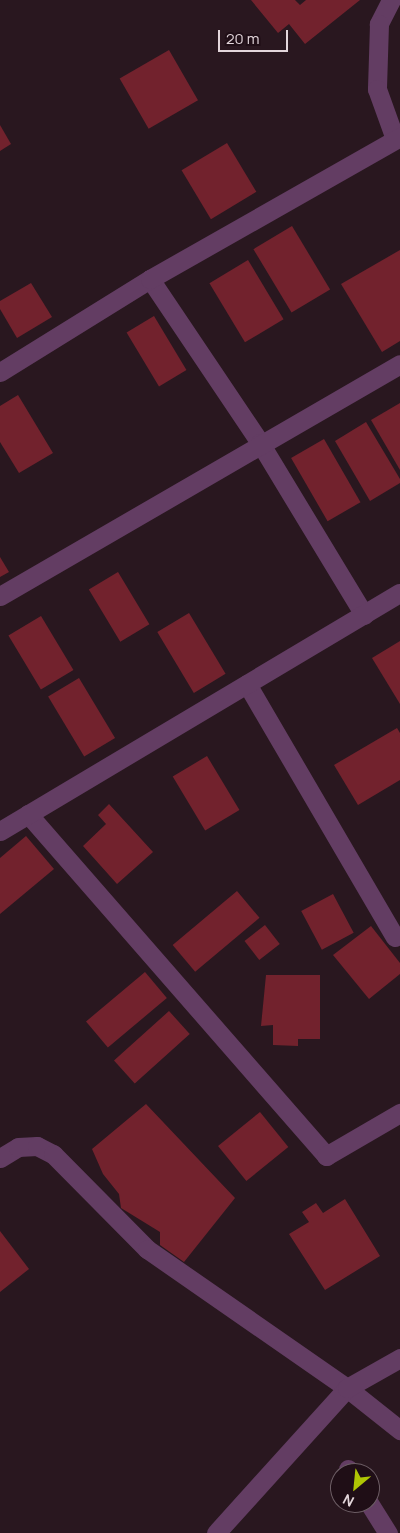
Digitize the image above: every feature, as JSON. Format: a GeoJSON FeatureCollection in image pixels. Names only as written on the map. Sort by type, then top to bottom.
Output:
{"type":"FeatureCollection","features":[{"type":"Feature","properties":{"kind":"street"},"geometry":{"type":"LineString","coordinates":[[0,372],[150,279],[398,138],[378,89],[379,24],[391,0]]}},
{"type":"Feature","properties":{"kind":"street"},"geometry":{"type":"LineString","coordinates":[[150,279],[260,443],[364,615]]}},
{"type":"Feature","properties":{"kind":"street"},"geometry":{"type":"LineString","coordinates":[[0,596],[260,443],[400,364]]}},
{"type":"Feature","properties":{"kind":"street"},"geometry":{"type":"LineString","coordinates":[[0,831],[400,593]]}},
{"type":"Feature","properties":{"kind":"street"},"geometry":{"type":"LineString","coordinates":[[247,684],[395,937]]}},
{"type":"Feature","properties":{"kind":"street"},"geometry":{"type":"LineString","coordinates":[[28,814],[326,1156],[400,1113]]}},
{"type":"Feature","properties":{"kind":"street"},"geometry":{"type":"LineString","coordinates":[[0,1158],[18,1147],[37,1146],[53,1154],[147,1249],[347,1388],[400,1430]]}},
{"type":"Feature","properties":{"kind":"street"},"geometry":{"type":"LineString","coordinates":[[216,1533],[347,1388],[400,1358]]}},
{"type":"Feature","properties":{"kind":"street"},"geometry":{"type":"LineString","coordinates":[[375,1513],[388,1533]]}},
{"type":"Feature","properties":{"kind":"building"},"geometry":{"type":"Polygon","coordinates":[[[251,0],[295,0],[300,5],[306,0],[360,0],[305,44],[289,24],[278,33],[251,0]]]}},
{"type":"Feature","properties":{"kind":"building"},"geometry":{"type":"Polygon","coordinates":[[[169,50],[198,100],[149,129],[120,78],[169,50]]]}},
{"type":"Feature","properties":{"kind":"building"},"geometry":{"type":"Polygon","coordinates":[[[0,125],[11,144],[0,151],[0,125]]]}},
{"type":"Feature","properties":{"kind":"building"},"geometry":{"type":"Polygon","coordinates":[[[227,143],[256,192],[211,219],[182,170],[227,143]]]}},
{"type":"Feature","properties":{"kind":"building"},"geometry":{"type":"Polygon","coordinates":[[[292,226],[330,289],[292,313],[253,249],[292,226]]]}},
{"type":"Feature","properties":{"kind":"building"},"geometry":{"type":"Polygon","coordinates":[[[400,250],[400,341],[382,352],[341,284],[400,250]]]}},
{"type":"Feature","properties":{"kind":"building"},"geometry":{"type":"Polygon","coordinates":[[[248,260],[284,319],[245,342],[209,283],[248,260]]]}},
{"type":"Feature","properties":{"kind":"building"},"geometry":{"type":"Polygon","coordinates":[[[31,283],[52,317],[17,338],[0,309],[0,301],[31,283]]]}},
{"type":"Feature","properties":{"kind":"building"},"geometry":{"type":"Polygon","coordinates":[[[154,316],[186,370],[159,386],[127,332],[154,316]]]}},
{"type":"Feature","properties":{"kind":"building"},"geometry":{"type":"Polygon","coordinates":[[[18,395],[53,453],[19,473],[0,442],[0,406],[18,395]]]}},
{"type":"Feature","properties":{"kind":"building"},"geometry":{"type":"Polygon","coordinates":[[[400,403],[400,470],[371,420],[400,403]]]}},
{"type":"Feature","properties":{"kind":"building"},"geometry":{"type":"Polygon","coordinates":[[[366,422],[400,479],[400,483],[370,501],[335,441],[366,422]]]}},
{"type":"Feature","properties":{"kind":"building"},"geometry":{"type":"Polygon","coordinates":[[[324,439],[361,502],[328,521],[291,458],[324,439]]]}},
{"type":"Feature","properties":{"kind":"building"},"geometry":{"type":"Polygon","coordinates":[[[0,557],[9,572],[0,577],[0,557]]]}},
{"type":"Feature","properties":{"kind":"building"},"geometry":{"type":"Polygon","coordinates":[[[118,572],[149,624],[120,642],[89,590],[118,572]]]}},
{"type":"Feature","properties":{"kind":"building"},"geometry":{"type":"Polygon","coordinates":[[[189,613],[226,674],[194,693],[157,632],[189,613]]]}},
{"type":"Feature","properties":{"kind":"building"},"geometry":{"type":"Polygon","coordinates":[[[41,616],[73,670],[41,690],[8,636],[41,616]]]}},
{"type":"Feature","properties":{"kind":"building"},"geometry":{"type":"Polygon","coordinates":[[[400,641],[400,704],[372,658],[400,641]]]}},
{"type":"Feature","properties":{"kind":"building"},"geometry":{"type":"Polygon","coordinates":[[[79,678],[115,738],[84,757],[48,697],[79,678]]]}},
{"type":"Feature","properties":{"kind":"building"},"geometry":{"type":"Polygon","coordinates":[[[397,728],[400,733],[400,780],[358,805],[334,765],[397,728]]]}},
{"type":"Feature","properties":{"kind":"building"},"geometry":{"type":"Polygon","coordinates":[[[207,756],[239,810],[205,831],[173,777],[207,756]]]}},
{"type":"Feature","properties":{"kind":"building"},"geometry":{"type":"Polygon","coordinates":[[[109,804],[153,852],[117,884],[83,846],[106,824],[98,815],[109,804]]]}},
{"type":"Feature","properties":{"kind":"building"},"geometry":{"type":"Polygon","coordinates":[[[26,836],[54,869],[0,914],[0,858],[26,836]]]}},
{"type":"Feature","properties":{"kind":"building"},"geometry":{"type":"Polygon","coordinates":[[[237,891],[259,918],[195,972],[173,945],[237,891]]]}},
{"type":"Feature","properties":{"kind":"building"},"geometry":{"type":"Polygon","coordinates":[[[333,894],[354,933],[322,950],[301,911],[333,894]]]}},
{"type":"Feature","properties":{"kind":"building"},"geometry":{"type":"Polygon","coordinates":[[[265,925],[280,944],[259,960],[245,941],[265,925]]]}},
{"type":"Feature","properties":{"kind":"building"},"geometry":{"type":"Polygon","coordinates":[[[371,926],[400,963],[400,974],[369,999],[333,955],[371,926]]]}},
{"type":"Feature","properties":{"kind":"building"},"geometry":{"type":"Polygon","coordinates":[[[145,972],[167,998],[108,1048],[86,1021],[145,972]]]}},
{"type":"Feature","properties":{"kind":"building"},"geometry":{"type":"Polygon","coordinates":[[[266,975],[320,975],[320,1039],[298,1039],[298,1046],[273,1045],[273,1025],[261,1026],[266,975]]]}},
{"type":"Feature","properties":{"kind":"building"},"geometry":{"type":"Polygon","coordinates":[[[169,1011],[190,1034],[135,1084],[114,1061],[169,1011]]]}},
{"type":"Feature","properties":{"kind":"building"},"geometry":{"type":"Polygon","coordinates":[[[146,1104],[235,1198],[184,1262],[160,1245],[160,1232],[121,1208],[119,1194],[103,1174],[92,1149],[146,1104]]]}},
{"type":"Feature","properties":{"kind":"building"},"geometry":{"type":"Polygon","coordinates":[[[260,1112],[288,1147],[246,1181],[218,1146],[260,1112]]]}},
{"type":"Feature","properties":{"kind":"building"},"geometry":{"type":"Polygon","coordinates":[[[345,1199],[380,1256],[325,1290],[289,1234],[309,1222],[302,1212],[316,1203],[323,1213],[345,1199]]]}},
{"type":"Feature","properties":{"kind":"building"},"geometry":{"type":"Polygon","coordinates":[[[0,1231],[29,1269],[0,1292],[0,1231]]]}}]}
